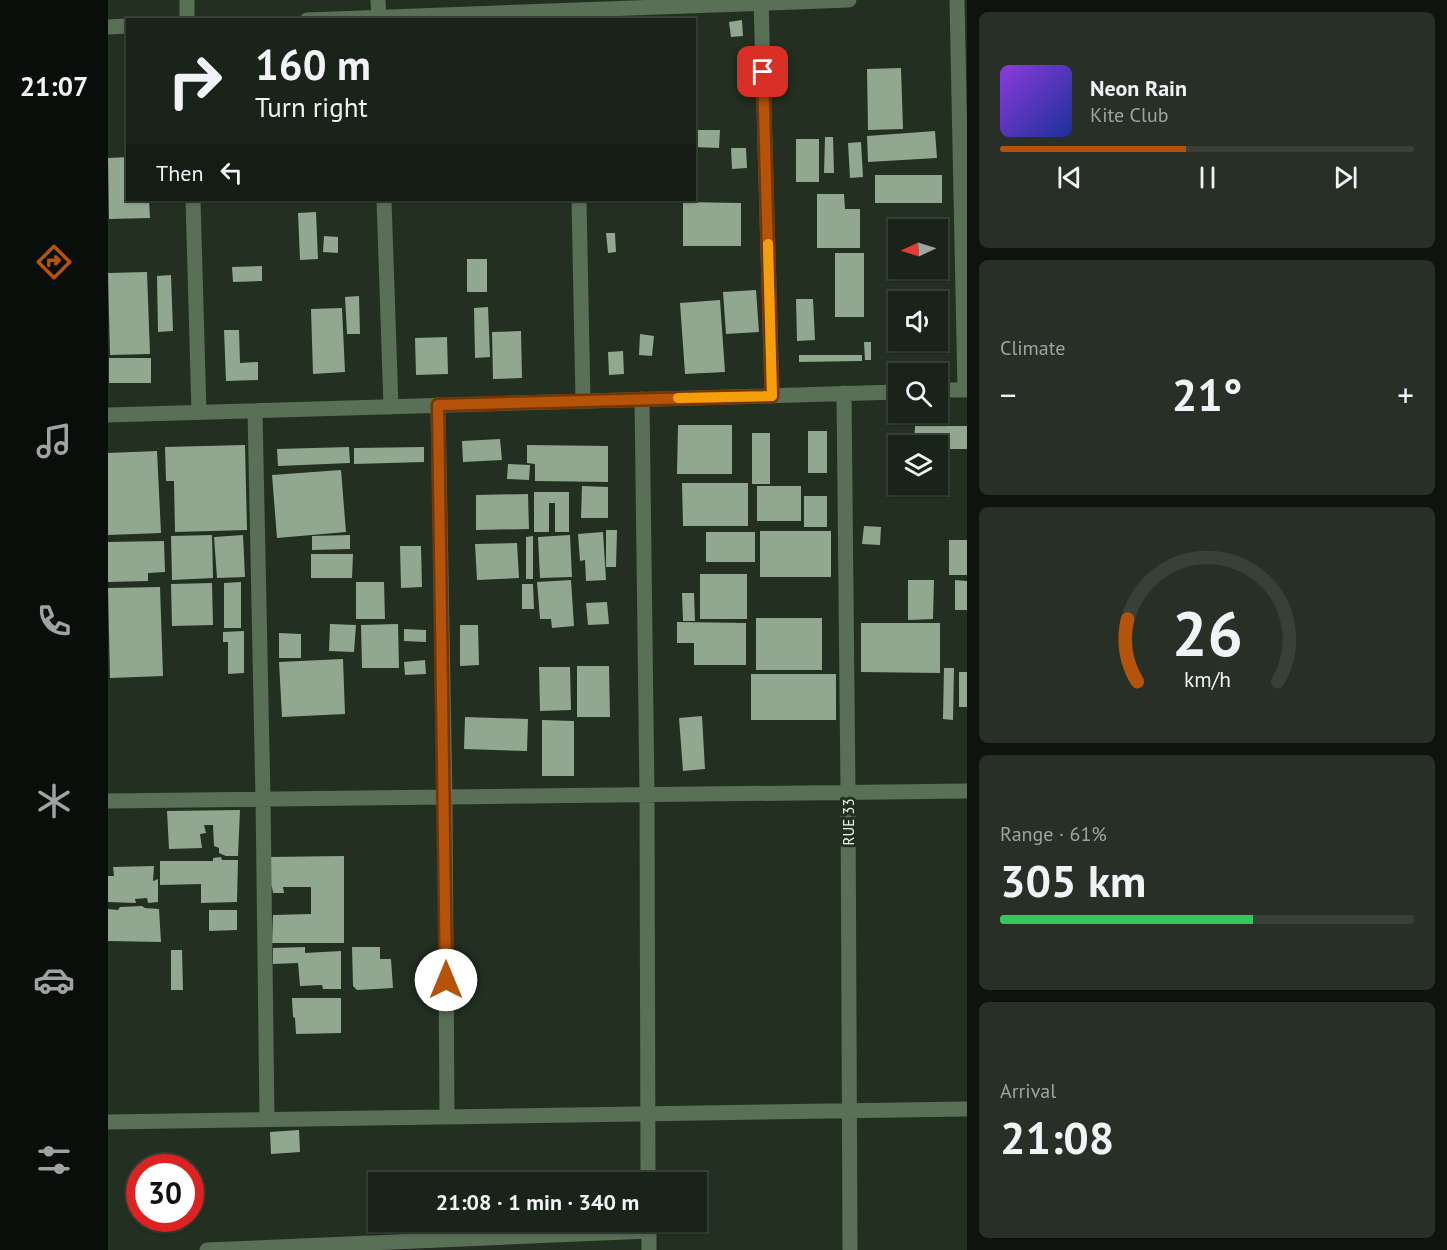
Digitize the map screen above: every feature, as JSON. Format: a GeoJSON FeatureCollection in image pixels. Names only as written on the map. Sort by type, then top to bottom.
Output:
{"type":"FeatureCollection","features":[{"type":"Feature","properties":{"kind":"street"},"geometry":{"type":"LineString","coordinates":[[187,0],[187,18]]}},
{"type":"Feature","properties":{"kind":"street"},"geometry":{"type":"LineString","coordinates":[[378,0],[379,18],[849,0]]}},
{"type":"Feature","properties":{"kind":"street"},"geometry":{"type":"LineString","coordinates":[[948,390],[966,390],[957,0]]}},
{"type":"Feature","properties":{"kind":"street"},"geometry":{"type":"LineString","coordinates":[[761,2],[772,396]]}},
{"type":"Feature","properties":{"kind":"street"},"geometry":{"type":"LineString","coordinates":[[108,27],[126,26]]}},
{"type":"Feature","properties":{"kind":"street"},"geometry":{"type":"LineString","coordinates":[[193,201],[199,412]]}},
{"type":"Feature","properties":{"kind":"street"},"geometry":{"type":"LineString","coordinates":[[384,201],[391,407]]}},
{"type":"Feature","properties":{"kind":"street"},"geometry":{"type":"LineString","coordinates":[[579,201],[583,401]]}},
{"type":"Feature","properties":{"kind":"street"},"geometry":{"type":"LineString","coordinates":[[108,415],[888,392]]}},
{"type":"Feature","properties":{"kind":"street","name":"RUE 33"},"geometry":{"type":"LineString","coordinates":[[844,393],[850,1250]]}},
{"type":"Feature","properties":{"kind":"street"},"geometry":{"type":"LineString","coordinates":[[642,399],[647,795],[648,1172]]}},
{"type":"Feature","properties":{"kind":"street"},"geometry":{"type":"LineString","coordinates":[[438,405],[445,797],[447,1117]]}},
{"type":"Feature","properties":{"kind":"street"},"geometry":{"type":"LineString","coordinates":[[255,411],[267,1119]]}},
{"type":"Feature","properties":{"kind":"street"},"geometry":{"type":"LineString","coordinates":[[108,801],[967,791]]}},
{"type":"Feature","properties":{"kind":"street"},"geometry":{"type":"LineString","coordinates":[[108,1122],[967,1110]]}},
{"type":"Feature","properties":{"kind":"street"},"geometry":{"type":"LineString","coordinates":[[207,1250],[411,1245],[574,1232]]}},
{"type":"Feature","properties":{"kind":"street"},"geometry":{"type":"LineString","coordinates":[[649,1232],[649,1250]]}},
{"type":"Feature","properties":{"kind":"building"},"geometry":{"type":"Polygon","coordinates":[[[742,20],[743,36],[731,37],[729,22],[742,20]]]}},
{"type":"Feature","properties":{"kind":"building"},"geometry":{"type":"Polygon","coordinates":[[[901,68],[903,129],[868,130],[867,69],[901,68]]]}},
{"type":"Feature","properties":{"kind":"building"},"geometry":{"type":"Polygon","coordinates":[[[696,130],[720,130],[719,148],[696,147],[696,130]]]}},
{"type":"Feature","properties":{"kind":"building"},"geometry":{"type":"Polygon","coordinates":[[[935,131],[937,158],[868,162],[867,136],[935,131]]]}},
{"type":"Feature","properties":{"kind":"building"},"geometry":{"type":"Polygon","coordinates":[[[825,137],[833,137],[834,173],[824,173],[825,137]]]}},
{"type":"Feature","properties":{"kind":"building"},"geometry":{"type":"Polygon","coordinates":[[[796,139],[819,139],[819,182],[796,182],[796,139]]]}},
{"type":"Feature","properties":{"kind":"building"},"geometry":{"type":"Polygon","coordinates":[[[861,142],[863,177],[850,178],[848,143],[861,142]]]}},
{"type":"Feature","properties":{"kind":"building"},"geometry":{"type":"Polygon","coordinates":[[[731,148],[746,148],[747,168],[732,169],[731,148]]]}},
{"type":"Feature","properties":{"kind":"building"},"geometry":{"type":"Polygon","coordinates":[[[126,157],[126,201],[149,201],[150,218],[109,219],[108,158],[126,157]]]}},
{"type":"Feature","properties":{"kind":"building"},"geometry":{"type":"Polygon","coordinates":[[[875,175],[942,175],[942,203],[875,203],[875,175]]]}},
{"type":"Feature","properties":{"kind":"building"},"geometry":{"type":"Polygon","coordinates":[[[817,194],[844,194],[845,209],[860,209],[860,248],[817,248],[817,194]]]}},
{"type":"Feature","properties":{"kind":"building"},"geometry":{"type":"Polygon","coordinates":[[[683,202],[741,203],[741,246],[683,246],[683,202]]]}},
{"type":"Feature","properties":{"kind":"building"},"geometry":{"type":"Polygon","coordinates":[[[316,212],[318,259],[300,260],[298,213],[316,212]]]}},
{"type":"Feature","properties":{"kind":"building"},"geometry":{"type":"Polygon","coordinates":[[[606,233],[615,233],[616,252],[608,253],[606,233]]]}},
{"type":"Feature","properties":{"kind":"building"},"geometry":{"type":"Polygon","coordinates":[[[324,236],[338,237],[338,253],[323,252],[324,236]]]}},
{"type":"Feature","properties":{"kind":"building"},"geometry":{"type":"Polygon","coordinates":[[[835,253],[864,253],[864,317],[835,317],[835,253]]]}},
{"type":"Feature","properties":{"kind":"building"},"geometry":{"type":"Polygon","coordinates":[[[467,259],[487,259],[487,292],[467,292],[467,259]]]}},
{"type":"Feature","properties":{"kind":"building"},"geometry":{"type":"Polygon","coordinates":[[[262,266],[262,281],[233,282],[232,267],[262,266]]]}},
{"type":"Feature","properties":{"kind":"building"},"geometry":{"type":"Polygon","coordinates":[[[147,272],[150,354],[110,355],[108,273],[147,272]]]}},
{"type":"Feature","properties":{"kind":"building"},"geometry":{"type":"Polygon","coordinates":[[[171,275],[173,331],[158,332],[157,276],[171,275]]]}},
{"type":"Feature","properties":{"kind":"building"},"geometry":{"type":"Polygon","coordinates":[[[756,290],[759,332],[726,334],[723,292],[756,290]]]}},
{"type":"Feature","properties":{"kind":"building"},"geometry":{"type":"Polygon","coordinates":[[[359,296],[360,334],[347,334],[345,297],[359,296]]]}},
{"type":"Feature","properties":{"kind":"building"},"geometry":{"type":"Polygon","coordinates":[[[796,299],[813,299],[815,340],[797,341],[796,299]]]}},
{"type":"Feature","properties":{"kind":"building"},"geometry":{"type":"Polygon","coordinates":[[[720,300],[725,372],[685,374],[680,303],[720,300]]]}},
{"type":"Feature","properties":{"kind":"building"},"geometry":{"type":"Polygon","coordinates":[[[488,307],[490,357],[475,358],[474,308],[488,307]]]}},
{"type":"Feature","properties":{"kind":"building"},"geometry":{"type":"Polygon","coordinates":[[[342,308],[345,372],[313,374],[311,309],[342,308]]]}},
{"type":"Feature","properties":{"kind":"building"},"geometry":{"type":"Polygon","coordinates":[[[224,330],[239,330],[240,363],[258,362],[258,380],[226,381],[224,330]]]}},
{"type":"Feature","properties":{"kind":"building"},"geometry":{"type":"Polygon","coordinates":[[[521,331],[522,378],[493,379],[492,332],[521,331]]]}},
{"type":"Feature","properties":{"kind":"building"},"geometry":{"type":"Polygon","coordinates":[[[640,334],[654,336],[652,356],[639,355],[640,334]]]}},
{"type":"Feature","properties":{"kind":"building"},"geometry":{"type":"Polygon","coordinates":[[[447,337],[448,374],[416,375],[415,338],[447,337]]]}},
{"type":"Feature","properties":{"kind":"building"},"geometry":{"type":"Polygon","coordinates":[[[864,342],[871,342],[871,360],[865,360],[864,342]]]}},
{"type":"Feature","properties":{"kind":"building"},"geometry":{"type":"Polygon","coordinates":[[[623,351],[624,374],[609,375],[608,352],[623,351]]]}},
{"type":"Feature","properties":{"kind":"building"},"geometry":{"type":"Polygon","coordinates":[[[799,355],[862,355],[862,361],[799,362],[799,355]]]}},
{"type":"Feature","properties":{"kind":"building"},"geometry":{"type":"Polygon","coordinates":[[[109,358],[151,358],[151,383],[109,383],[109,358]]]}},
{"type":"Feature","properties":{"kind":"building"},"geometry":{"type":"Polygon","coordinates":[[[678,425],[732,425],[732,474],[677,474],[678,425]]]}},
{"type":"Feature","properties":{"kind":"building"},"geometry":{"type":"Polygon","coordinates":[[[915,426],[967,426],[967,449],[948,449],[948,435],[915,435],[915,426]]]}},
{"type":"Feature","properties":{"kind":"building"},"geometry":{"type":"Polygon","coordinates":[[[808,431],[827,431],[827,473],[808,473],[808,431]]]}},
{"type":"Feature","properties":{"kind":"building"},"geometry":{"type":"Polygon","coordinates":[[[752,433],[770,433],[770,484],[752,484],[752,433]]]}},
{"type":"Feature","properties":{"kind":"building"},"geometry":{"type":"Polygon","coordinates":[[[500,439],[502,460],[463,462],[462,441],[500,439]]]}},
{"type":"Feature","properties":{"kind":"building"},"geometry":{"type":"Polygon","coordinates":[[[245,445],[247,530],[175,532],[174,481],[166,481],[165,447],[245,445]]]}},
{"type":"Feature","properties":{"kind":"building"},"geometry":{"type":"Polygon","coordinates":[[[527,445],[608,446],[608,482],[535,481],[535,464],[527,463],[527,445]]]}},
{"type":"Feature","properties":{"kind":"building"},"geometry":{"type":"Polygon","coordinates":[[[349,447],[350,463],[278,466],[277,449],[349,447]]]}},
{"type":"Feature","properties":{"kind":"building"},"geometry":{"type":"Polygon","coordinates":[[[424,447],[424,462],[354,464],[354,448],[424,447]]]}},
{"type":"Feature","properties":{"kind":"building"},"geometry":{"type":"Polygon","coordinates":[[[157,451],[161,533],[108,535],[108,453],[157,451]]]}},
{"type":"Feature","properties":{"kind":"building"},"geometry":{"type":"Polygon","coordinates":[[[508,464],[530,465],[529,480],[507,479],[508,464]]]}},
{"type":"Feature","properties":{"kind":"building"},"geometry":{"type":"Polygon","coordinates":[[[341,470],[346,532],[277,538],[272,475],[341,470]]]}},
{"type":"Feature","properties":{"kind":"building"},"geometry":{"type":"Polygon","coordinates":[[[682,483],[748,483],[748,526],[683,526],[682,483]]]}},
{"type":"Feature","properties":{"kind":"building"},"geometry":{"type":"Polygon","coordinates":[[[582,486],[608,487],[608,518],[581,518],[582,486]]]}},
{"type":"Feature","properties":{"kind":"building"},"geometry":{"type":"Polygon","coordinates":[[[757,486],[801,486],[801,521],[757,521],[757,486]]]}},
{"type":"Feature","properties":{"kind":"building"},"geometry":{"type":"Polygon","coordinates":[[[534,492],[569,492],[569,532],[555,532],[555,503],[549,503],[549,532],[534,532],[534,492]]]}},
{"type":"Feature","properties":{"kind":"building"},"geometry":{"type":"Polygon","coordinates":[[[528,494],[529,529],[476,530],[476,495],[528,494]]]}},
{"type":"Feature","properties":{"kind":"building"},"geometry":{"type":"Polygon","coordinates":[[[804,496],[827,496],[827,527],[804,527],[804,496]]]}},
{"type":"Feature","properties":{"kind":"building"},"geometry":{"type":"Polygon","coordinates":[[[864,526],[881,527],[880,545],[862,544],[864,526]]]}},
{"type":"Feature","properties":{"kind":"building"},"geometry":{"type":"Polygon","coordinates":[[[606,530],[617,530],[616,567],[606,567],[606,530]]]}},
{"type":"Feature","properties":{"kind":"building"},"geometry":{"type":"Polygon","coordinates":[[[760,531],[831,531],[831,577],[760,577],[760,531]]]}},
{"type":"Feature","properties":{"kind":"building"},"geometry":{"type":"Polygon","coordinates":[[[603,532],[606,580],[586,581],[585,560],[580,561],[578,534],[603,532]]]}},
{"type":"Feature","properties":{"kind":"building"},"geometry":{"type":"Polygon","coordinates":[[[706,532],[755,532],[755,562],[706,562],[706,532]]]}},
{"type":"Feature","properties":{"kind":"building"},"geometry":{"type":"Polygon","coordinates":[[[212,535],[213,578],[172,580],[171,536],[212,535]]]}},
{"type":"Feature","properties":{"kind":"building"},"geometry":{"type":"Polygon","coordinates":[[[243,535],[245,577],[217,578],[214,537],[243,535]]]}},
{"type":"Feature","properties":{"kind":"building"},"geometry":{"type":"Polygon","coordinates":[[[350,535],[350,549],[312,550],[312,536],[350,535]]]}},
{"type":"Feature","properties":{"kind":"building"},"geometry":{"type":"Polygon","coordinates":[[[570,535],[572,577],[540,578],[538,537],[570,535]]]}},
{"type":"Feature","properties":{"kind":"building"},"geometry":{"type":"Polygon","coordinates":[[[533,536],[533,579],[526,579],[526,537],[533,536]]]}},
{"type":"Feature","properties":{"kind":"building"},"geometry":{"type":"Polygon","coordinates":[[[949,540],[967,540],[967,575],[949,575],[949,540]]]}},
{"type":"Feature","properties":{"kind":"building"},"geometry":{"type":"Polygon","coordinates":[[[164,541],[165,572],[148,573],[148,581],[108,582],[108,542],[164,541]]]}},
{"type":"Feature","properties":{"kind":"building"},"geometry":{"type":"Polygon","coordinates":[[[517,543],[519,578],[477,580],[475,544],[517,543]]]}},
{"type":"Feature","properties":{"kind":"building"},"geometry":{"type":"Polygon","coordinates":[[[400,546],[421,546],[422,587],[401,588],[400,546]]]}},
{"type":"Feature","properties":{"kind":"building"},"geometry":{"type":"Polygon","coordinates":[[[311,554],[353,554],[352,578],[311,578],[311,554]]]}},
{"type":"Feature","properties":{"kind":"building"},"geometry":{"type":"Polygon","coordinates":[[[700,574],[747,574],[747,619],[700,619],[700,574]]]}},
{"type":"Feature","properties":{"kind":"building"},"geometry":{"type":"Polygon","coordinates":[[[571,580],[574,626],[552,628],[551,619],[540,619],[537,582],[571,580]]]}},
{"type":"Feature","properties":{"kind":"building"},"geometry":{"type":"Polygon","coordinates":[[[908,580],[934,580],[933,619],[908,620],[908,580]]]}},
{"type":"Feature","properties":{"kind":"building"},"geometry":{"type":"Polygon","coordinates":[[[955,580],[967,581],[967,610],[955,610],[955,580]]]}},
{"type":"Feature","properties":{"kind":"building"},"geometry":{"type":"Polygon","coordinates":[[[241,582],[241,628],[224,628],[224,583],[241,582]]]}},
{"type":"Feature","properties":{"kind":"building"},"geometry":{"type":"Polygon","coordinates":[[[356,582],[384,582],[385,619],[356,619],[356,582]]]}},
{"type":"Feature","properties":{"kind":"building"},"geometry":{"type":"Polygon","coordinates":[[[212,583],[213,625],[172,626],[171,584],[212,583]]]}},
{"type":"Feature","properties":{"kind":"building"},"geometry":{"type":"Polygon","coordinates":[[[522,584],[533,584],[534,609],[522,609],[522,584]]]}},
{"type":"Feature","properties":{"kind":"building"},"geometry":{"type":"Polygon","coordinates":[[[160,587],[163,676],[110,678],[108,588],[160,587]]]}},
{"type":"Feature","properties":{"kind":"building"},"geometry":{"type":"Polygon","coordinates":[[[682,593],[694,593],[695,621],[683,621],[682,593]]]}},
{"type":"Feature","properties":{"kind":"building"},"geometry":{"type":"Polygon","coordinates":[[[607,602],[609,624],[588,625],[586,603],[607,602]]]}},
{"type":"Feature","properties":{"kind":"building"},"geometry":{"type":"Polygon","coordinates":[[[756,618],[822,618],[822,670],[756,670],[756,618]]]}},
{"type":"Feature","properties":{"kind":"building"},"geometry":{"type":"Polygon","coordinates":[[[677,622],[746,623],[746,665],[694,665],[694,643],[677,643],[677,622]]]}},
{"type":"Feature","properties":{"kind":"building"},"geometry":{"type":"Polygon","coordinates":[[[861,623],[940,623],[940,673],[861,672],[861,623]]]}},
{"type":"Feature","properties":{"kind":"building"},"geometry":{"type":"Polygon","coordinates":[[[330,624],[356,625],[354,652],[329,651],[330,624]]]}},
{"type":"Feature","properties":{"kind":"building"},"geometry":{"type":"Polygon","coordinates":[[[398,624],[399,668],[362,668],[361,625],[398,624]]]}},
{"type":"Feature","properties":{"kind":"building"},"geometry":{"type":"Polygon","coordinates":[[[460,625],[478,625],[479,665],[460,666],[460,625]]]}},
{"type":"Feature","properties":{"kind":"building"},"geometry":{"type":"Polygon","coordinates":[[[404,629],[426,630],[426,642],[404,641],[404,629]]]}},
{"type":"Feature","properties":{"kind":"building"},"geometry":{"type":"Polygon","coordinates":[[[244,631],[244,673],[228,674],[228,642],[223,642],[223,632],[244,631]]]}},
{"type":"Feature","properties":{"kind":"building"},"geometry":{"type":"Polygon","coordinates":[[[279,633],[301,634],[301,658],[279,658],[279,633]]]}},
{"type":"Feature","properties":{"kind":"building"},"geometry":{"type":"Polygon","coordinates":[[[343,659],[345,714],[282,717],[279,662],[343,659]]]}},
{"type":"Feature","properties":{"kind":"building"},"geometry":{"type":"Polygon","coordinates":[[[425,660],[426,674],[405,675],[404,662],[425,660]]]}},
{"type":"Feature","properties":{"kind":"building"},"geometry":{"type":"Polygon","coordinates":[[[577,666],[609,666],[610,717],[577,717],[577,666]]]}},
{"type":"Feature","properties":{"kind":"building"},"geometry":{"type":"Polygon","coordinates":[[[539,667],[570,667],[571,710],[540,711],[539,667]]]}},
{"type":"Feature","properties":{"kind":"building"},"geometry":{"type":"Polygon","coordinates":[[[944,668],[954,668],[953,720],[943,719],[944,668]]]}},
{"type":"Feature","properties":{"kind":"building"},"geometry":{"type":"Polygon","coordinates":[[[959,672],[967,672],[967,707],[959,707],[959,672]]]}},
{"type":"Feature","properties":{"kind":"building"},"geometry":{"type":"Polygon","coordinates":[[[751,674],[836,674],[836,720],[751,720],[751,674]]]}},
{"type":"Feature","properties":{"kind":"building"},"geometry":{"type":"Polygon","coordinates":[[[702,716],[705,769],[683,771],[679,718],[702,716]]]}},
{"type":"Feature","properties":{"kind":"building"},"geometry":{"type":"Polygon","coordinates":[[[465,717],[528,719],[527,751],[464,749],[465,717]]]}},
{"type":"Feature","properties":{"kind":"building"},"geometry":{"type":"Polygon","coordinates":[[[542,720],[574,721],[574,776],[542,776],[542,720]]]}},
{"type":"Feature","properties":{"kind":"building"},"geometry":{"type":"Polygon","coordinates":[[[240,810],[238,856],[226,856],[219,853],[219,848],[214,846],[213,825],[204,825],[206,833],[200,834],[202,848],[169,849],[167,811],[240,810]]]}},
{"type":"Feature","properties":{"kind":"building"},"geometry":{"type":"Polygon","coordinates":[[[344,856],[344,943],[272,943],[273,915],[311,914],[311,887],[283,887],[284,893],[273,893],[270,886],[270,857],[344,856]]]}},
{"type":"Feature","properties":{"kind":"building"},"geometry":{"type":"Polygon","coordinates":[[[221,857],[222,860],[238,860],[237,902],[201,903],[201,884],[160,885],[160,861],[213,861],[213,858],[221,857]]]}},
{"type":"Feature","properties":{"kind":"building"},"geometry":{"type":"Polygon","coordinates":[[[154,866],[153,881],[158,879],[158,902],[148,903],[147,898],[135,899],[136,903],[108,902],[108,876],[114,876],[113,867],[154,866]]]}},
{"type":"Feature","properties":{"kind":"building"},"geometry":{"type":"Polygon","coordinates":[[[142,906],[159,909],[161,942],[108,941],[108,909],[118,910],[120,907],[142,906]]]}},
{"type":"Feature","properties":{"kind":"building"},"geometry":{"type":"Polygon","coordinates":[[[209,910],[237,910],[237,930],[209,931],[209,910]]]}},
{"type":"Feature","properties":{"kind":"building"},"geometry":{"type":"Polygon","coordinates":[[[305,947],[305,953],[341,951],[341,989],[323,989],[322,985],[300,986],[298,963],[273,964],[273,948],[305,947]]]}},
{"type":"Feature","properties":{"kind":"building"},"geometry":{"type":"Polygon","coordinates":[[[352,947],[380,947],[380,959],[391,959],[393,988],[357,990],[353,986],[352,947]]]}},
{"type":"Feature","properties":{"kind":"building"},"geometry":{"type":"Polygon","coordinates":[[[171,950],[182,950],[183,990],[171,990],[171,950]]]}},
{"type":"Feature","properties":{"kind":"building"},"geometry":{"type":"Polygon","coordinates":[[[292,998],[341,998],[341,1033],[296,1034],[292,998]]]}},
{"type":"Feature","properties":{"kind":"building"},"geometry":{"type":"Polygon","coordinates":[[[299,1130],[300,1152],[271,1154],[270,1132],[299,1130]]]}},
{"type":"Feature","properties":{"kind":"slow traffic"},"geometry":{"type":"LineString","coordinates":[[678,398],[772,396],[768,244]]}},
{"type":"Feature","properties":{"kind":"route"},"geometry":{"type":"LineString","coordinates":[[446,980],[438,405],[772,396],[763,72]]}}]}
